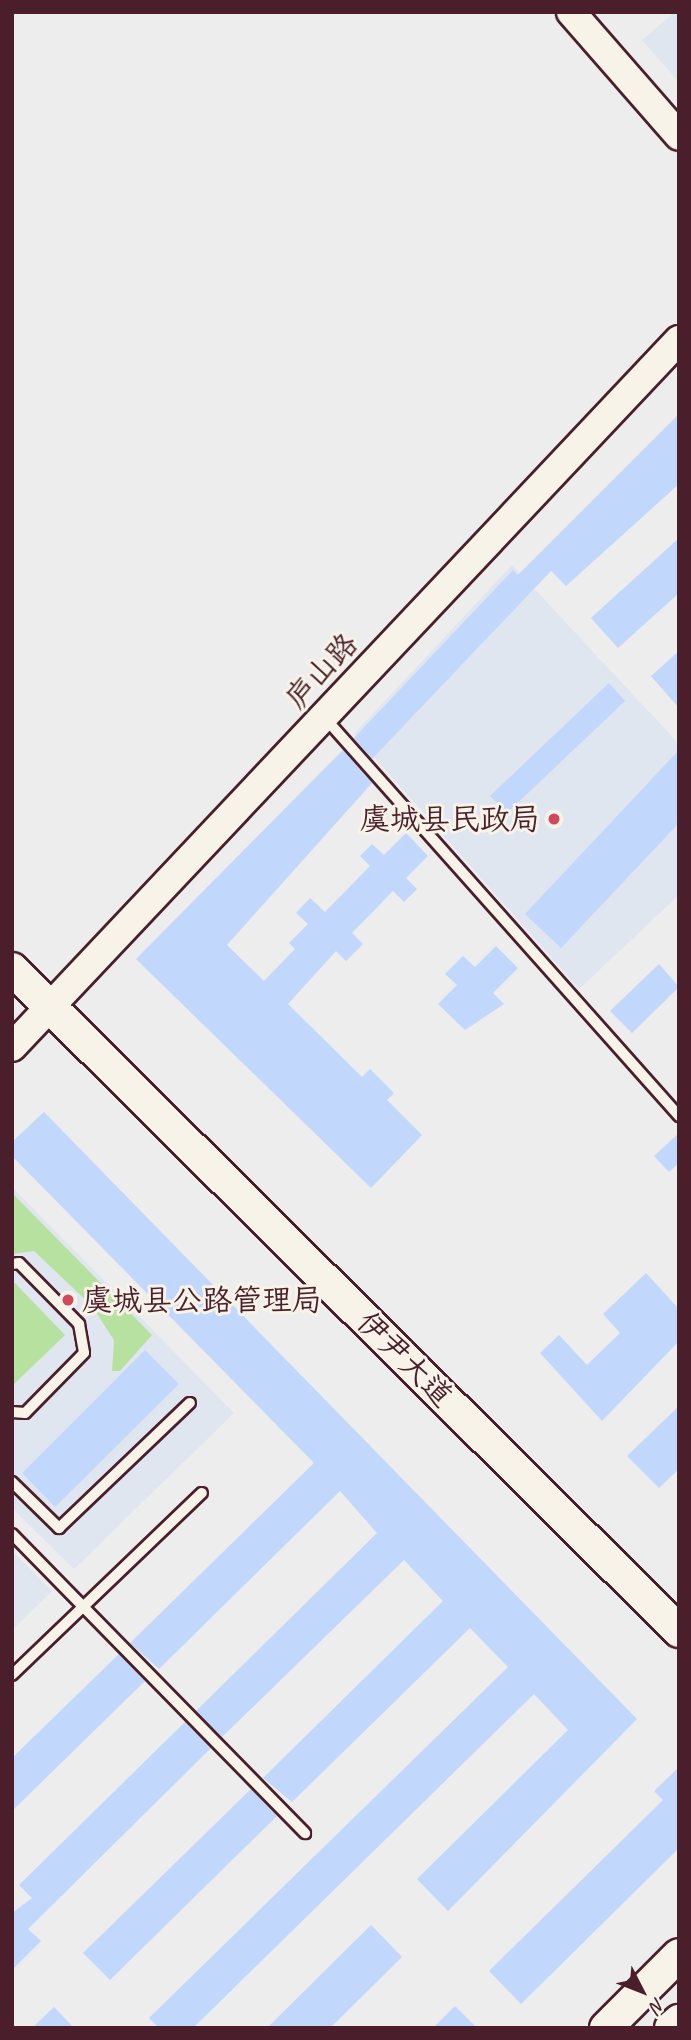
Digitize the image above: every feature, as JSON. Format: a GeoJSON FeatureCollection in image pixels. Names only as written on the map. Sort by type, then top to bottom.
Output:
{"type":"FeatureCollection","features":[{"type":"Feature","properties":{"kind":"main road","name":"伊尹大道"},"geometry":{"type":"LineString","coordinates":[[12,969],[679,1630]]}},
{"type":"Feature","properties":{"kind":"main road"},"geometry":{"type":"LineString","coordinates":[[606,2028],[679,1955]]}},
{"type":"Feature","properties":{"kind":"main road"},"geometry":{"type":"LineString","coordinates":[[671,2028],[679,2021]]}},
{"type":"Feature","properties":{"kind":"street"},"geometry":{"type":"LineString","coordinates":[[571,12],[679,136]]}},
{"type":"Feature","properties":{"kind":"street","name":"庐山路"},"geometry":{"type":"LineString","coordinates":[[12,1047],[679,340]]}},
{"type":"Feature","properties":{"kind":"lane"},"geometry":{"type":"LineString","coordinates":[[324,716],[679,1116]]}},
{"type":"Feature","properties":{"kind":"lane"},"geometry":{"type":"LineString","coordinates":[[12,1264],[19,1263],[79,1325],[84,1353],[25,1413],[12,1412]]}},
{"type":"Feature","properties":{"kind":"lane"},"geometry":{"type":"LineString","coordinates":[[12,1482],[59,1528],[190,1403]]}},
{"type":"Feature","properties":{"kind":"lane"},"geometry":{"type":"LineString","coordinates":[[12,1675],[202,1493]]}},
{"type":"Feature","properties":{"kind":"lane"},"geometry":{"type":"LineString","coordinates":[[12,1534],[305,1833]]}},
{"type":"Feature","properties":{"kind":"shaded area"},"geometry":{"type":"Polygon","coordinates":[[[675,12],[679,12],[679,82],[642,40],[675,12]]]}},
{"type":"Feature","properties":{"kind":"shaded area","name":"虞城县民政局"},"geometry":{"type":"Polygon","coordinates":[[[512,565],[679,744],[679,895],[579,989],[354,734],[512,565]]]}},
{"type":"Feature","properties":{"kind":"shaded area","name":"虞城县公路管理局"},"geometry":{"type":"Polygon","coordinates":[[[12,1187],[234,1413],[74,1569],[12,1508],[12,1187]]]}},
{"type":"Feature","properties":{"kind":"shaded area"},"geometry":{"type":"Polygon","coordinates":[[[12,1551],[52,1591],[12,1630],[12,1551]]]}},
{"type":"Feature","properties":{"kind":"green space"},"geometry":{"type":"Polygon","coordinates":[[[12,1193],[152,1335],[120,1371],[112,1371],[114,1340],[92,1306],[34,1251],[12,1254],[12,1193]]]}},
{"type":"Feature","properties":{"kind":"green space"},"geometry":{"type":"Polygon","coordinates":[[[12,1280],[65,1335],[12,1386],[12,1280]]]}},
{"type":"Feature","properties":{"kind":"building"},"geometry":{"type":"Polygon","coordinates":[[[679,414],[679,484],[566,586],[551,571],[372,759],[354,738],[513,570],[518,575],[679,414]]]}},
{"type":"Feature","properties":{"kind":"building"},"geometry":{"type":"Polygon","coordinates":[[[679,538],[679,593],[618,648],[591,618],[679,538]]]}},
{"type":"Feature","properties":{"kind":"building"},"geometry":{"type":"Polygon","coordinates":[[[679,651],[679,708],[651,676],[679,651]]]}},
{"type":"Feature","properties":{"kind":"building"},"geometry":{"type":"Polygon","coordinates":[[[609,683],[625,701],[507,813],[490,796],[609,683]]]}},
{"type":"Feature","properties":{"kind":"building"},"geometry":{"type":"Polygon","coordinates":[[[343,750],[372,783],[227,945],[264,981],[295,949],[289,943],[308,924],[296,913],[310,898],[325,912],[370,866],[360,856],[372,844],[384,855],[406,833],[428,856],[406,878],[417,889],[404,902],[393,891],[352,933],[363,944],[346,961],[336,951],[288,1004],[362,1077],[370,1069],[394,1093],[387,1100],[422,1135],[371,1188],[136,959],[343,750]]]}},
{"type":"Feature","properties":{"kind":"building"},"geometry":{"type":"Polygon","coordinates":[[[679,750],[679,823],[561,948],[525,914],[679,750]]]}},
{"type":"Feature","properties":{"kind":"building"},"geometry":{"type":"Polygon","coordinates":[[[496,946],[518,968],[493,993],[504,1004],[465,1030],[438,1004],[457,985],[445,974],[463,956],[475,967],[496,946]]]}},
{"type":"Feature","properties":{"kind":"building"},"geometry":{"type":"Polygon","coordinates":[[[659,964],[679,987],[632,1033],[610,1011],[659,964]]]}},
{"type":"Feature","properties":{"kind":"building"},"geometry":{"type":"Polygon","coordinates":[[[44,1112],[637,1719],[448,1911],[417,1879],[568,1730],[534,1694],[193,2028],[159,2028],[149,2018],[508,1667],[470,1628],[292,1802],[263,1778],[443,1601],[404,1560],[222,1737],[196,1711],[377,1533],[340,1491],[159,1669],[130,1643],[314,1463],[12,1156],[12,1142],[44,1112]]]}},
{"type":"Feature","properties":{"kind":"building"},"geometry":{"type":"Polygon","coordinates":[[[679,1133],[679,1163],[669,1172],[654,1156],[679,1133]]]}},
{"type":"Feature","properties":{"kind":"building"},"geometry":{"type":"Polygon","coordinates":[[[646,1273],[679,1309],[679,1341],[602,1421],[540,1353],[559,1335],[587,1365],[620,1333],[603,1314],[646,1273]]]}},
{"type":"Feature","properties":{"kind":"building"},"geometry":{"type":"Polygon","coordinates":[[[145,1350],[179,1384],[55,1507],[22,1473],[145,1350]]]}},
{"type":"Feature","properties":{"kind":"building"},"geometry":{"type":"Polygon","coordinates":[[[679,1406],[679,1469],[659,1488],[627,1456],[679,1406]]]}},
{"type":"Feature","properties":{"kind":"building"},"geometry":{"type":"Polygon","coordinates":[[[119,1654],[145,1681],[12,1811],[12,1758],[119,1654]]]}},
{"type":"Feature","properties":{"kind":"building"},"geometry":{"type":"Polygon","coordinates":[[[185,1722],[211,1748],[28,1929],[41,1941],[12,1970],[12,1913],[32,1898],[19,1885],[185,1722]]]}},
{"type":"Feature","properties":{"kind":"building"},"geometry":{"type":"Polygon","coordinates":[[[679,1767],[679,1848],[521,2004],[489,1971],[663,1800],[654,1791],[679,1767]]]}},
{"type":"Feature","properties":{"kind":"building"},"geometry":{"type":"Polygon","coordinates":[[[251,1789],[277,1816],[110,1980],[83,1953],[251,1789]]]}},
{"type":"Feature","properties":{"kind":"building"},"geometry":{"type":"Polygon","coordinates":[[[371,1925],[402,1957],[330,2028],[267,2028],[371,1925]]]}},
{"type":"Feature","properties":{"kind":"building"},"geometry":{"type":"Polygon","coordinates":[[[455,2006],[477,2028],[433,2028],[455,2006]]]}},
{"type":"Feature","properties":{"kind":"building"},"geometry":{"type":"Polygon","coordinates":[[[54,2007],[74,2028],[32,2028],[54,2007]]]}},
{"type":"Feature","properties":{"kind":"place","name":"虞城县民政局"},"geometry":{"type":"Point","coordinates":[554,819]}},
{"type":"Feature","properties":{"kind":"place","name":"虞城县公路管理局"},"geometry":{"type":"Point","coordinates":[68,1300]}}]}
